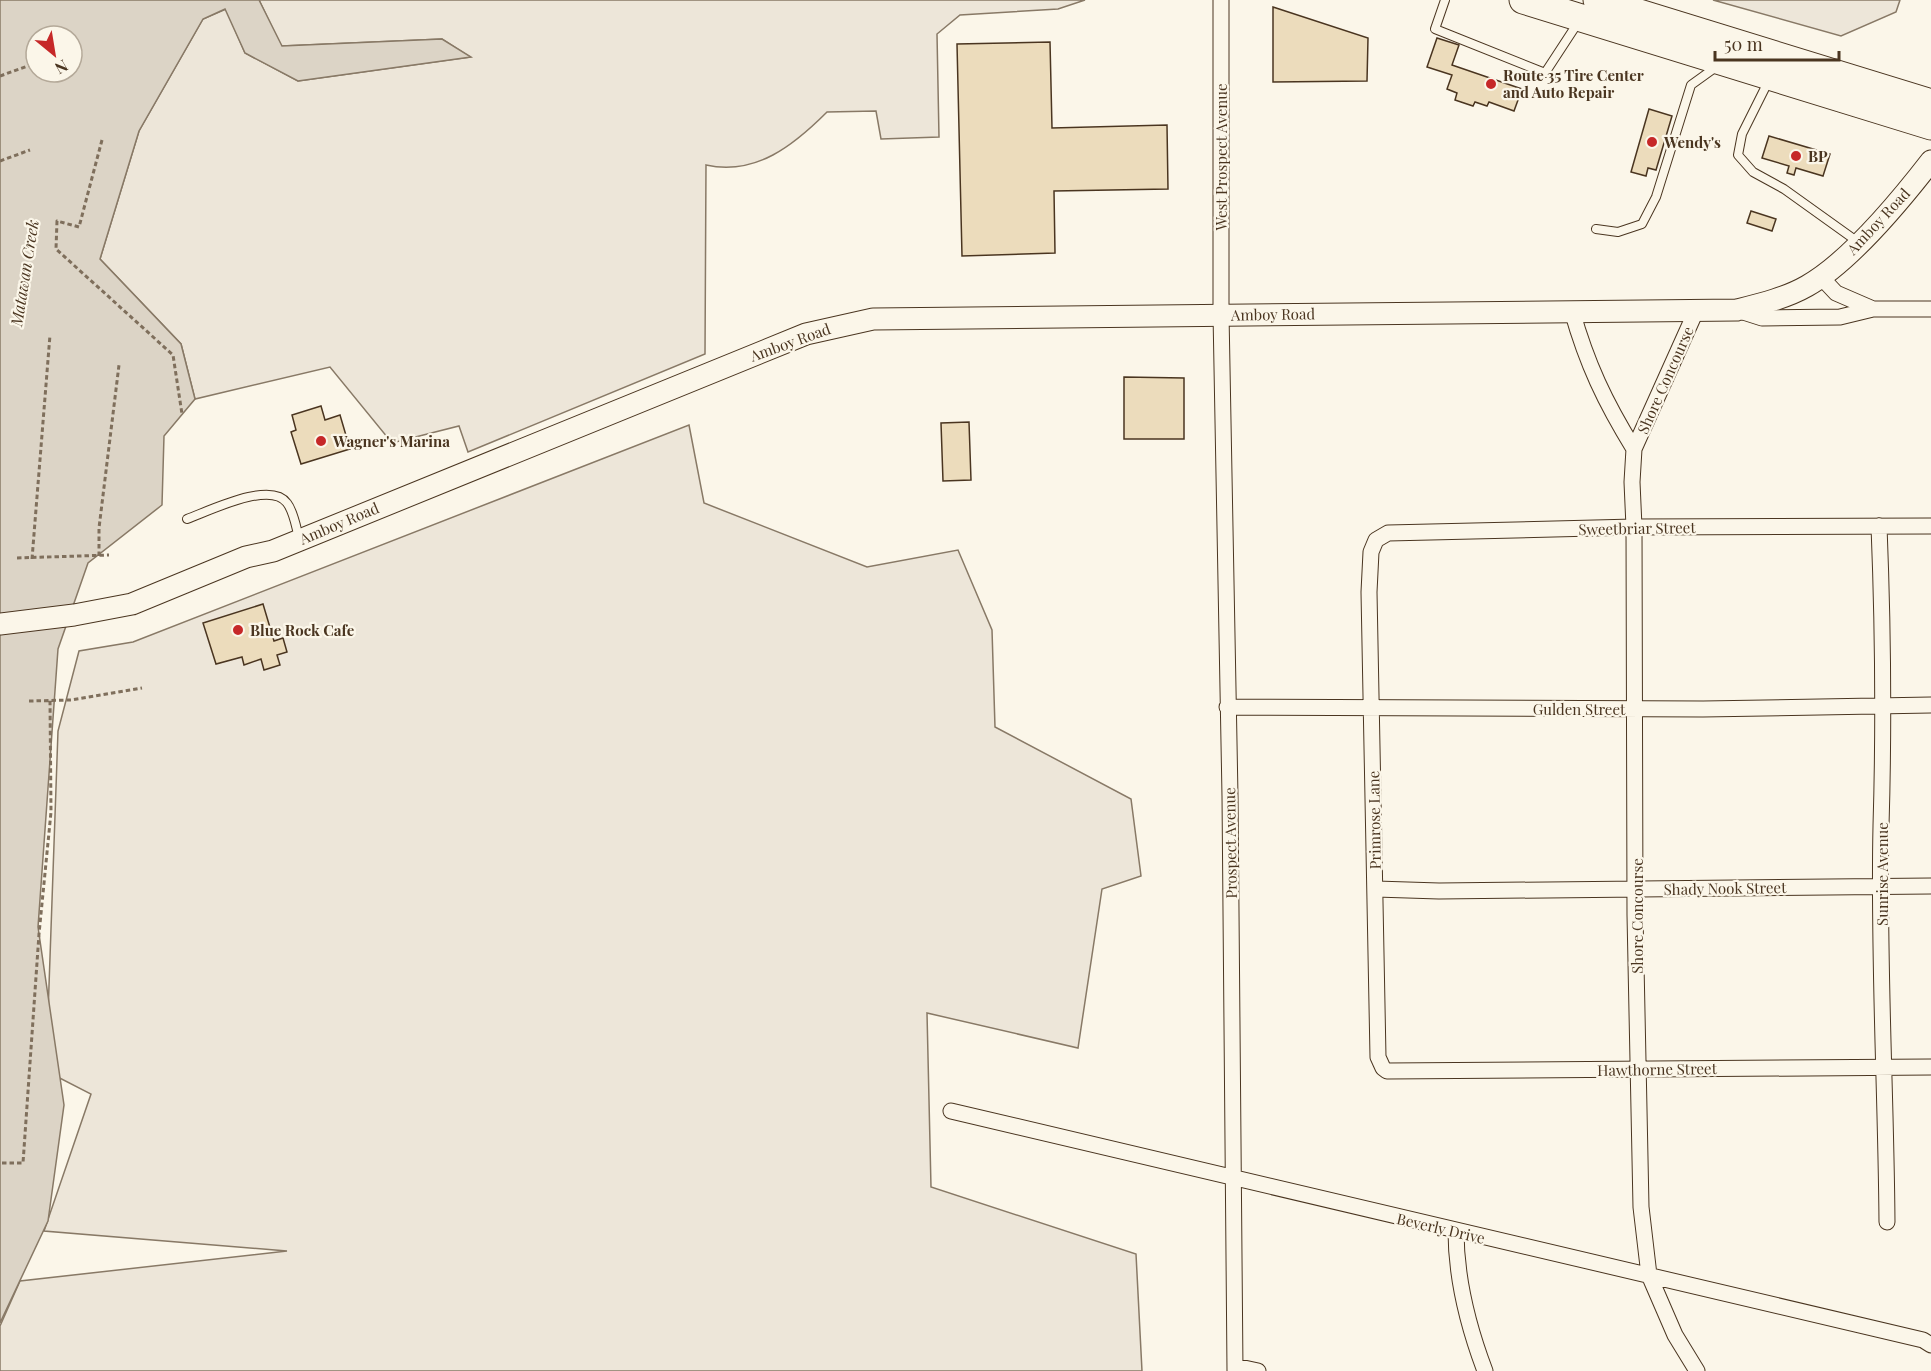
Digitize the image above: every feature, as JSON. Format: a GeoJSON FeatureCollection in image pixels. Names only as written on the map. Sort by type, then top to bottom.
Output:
{"type":"FeatureCollection","features":[{"type":"Feature","properties":{"kind":"highway"},"geometry":{"type":"LineString","coordinates":[[1524,0],[1589,9],[1931,103]]}},
{"type":"Feature","properties":{"kind":"highway"},"geometry":{"type":"LineString","coordinates":[[1589,9],[1723,62],[1931,126]]}},
{"type":"Feature","properties":{"kind":"main road","name":"Amboy Road"},"geometry":{"type":"LineString","coordinates":[[0,624],[74,615],[132,604],[246,557],[273,551],[806,334],[873,319],[1737,310],[1786,295],[1821,278],[1859,243],[1931,161]]}},
{"type":"Feature","properties":{"kind":"street","name":"West Prospect Avenue"},"geometry":{"type":"LineString","coordinates":[[1221,0],[1221,314]]}},
{"type":"Feature","properties":{"kind":"street","name":"Amboy Road"},"geometry":{"type":"LineString","coordinates":[[1821,278],[1836,293],[1873,309]]}},
{"type":"Feature","properties":{"kind":"street","name":"Amboy Road"},"geometry":{"type":"LineString","coordinates":[[1737,310],[1762,318],[1773,318],[1840,317],[1873,309],[1931,309]]}},
{"type":"Feature","properties":{"kind":"street","name":"Shore Concourse"},"geometry":{"type":"LineString","coordinates":[[1572,311],[1586,359],[1609,407],[1634,448]]}},
{"type":"Feature","properties":{"kind":"street","name":"Shore Concourse"},"geometry":{"type":"LineString","coordinates":[[1696,311],[1634,448],[1632,482],[1641,1208],[1649,1275],[1675,1335],[1697,1371]]}},
{"type":"Feature","properties":{"kind":"street","name":"Prospect Avenue"},"geometry":{"type":"LineString","coordinates":[[1221,314],[1235,1369]]}},
{"type":"Feature","properties":{"kind":"street","name":"Sunrise Avenue"},"geometry":{"type":"LineString","coordinates":[[1879,526],[1883,705],[1883,1066],[1887,1222]]}},
{"type":"Feature","properties":{"kind":"street","name":"Sweetbriar Street"},"geometry":{"type":"LineString","coordinates":[[1370,570],[1371,552],[1376,540],[1388,533],[1634,527],[1931,526]]}},
{"type":"Feature","properties":{"kind":"street","name":"Primrose Lane"},"geometry":{"type":"LineString","coordinates":[[1370,570],[1378,1057],[1383,1068]]}},
{"type":"Feature","properties":{"kind":"street","name":"Gulden Street"},"geometry":{"type":"LineString","coordinates":[[1227,707],[1371,710],[1931,705]]}},
{"type":"Feature","properties":{"kind":"street","name":"Shady Nook Street"},"geometry":{"type":"LineString","coordinates":[[1376,889],[1636,890],[1931,886]]}},
{"type":"Feature","properties":{"kind":"street","name":"Hawthorne Street"},"geometry":{"type":"LineString","coordinates":[[1383,1068],[1387,1071],[1931,1067]]}},
{"type":"Feature","properties":{"kind":"street","name":"Beverly Drive"},"geometry":{"type":"LineString","coordinates":[[951,1111],[1923,1340],[1931,1345]]}},
{"type":"Feature","properties":{"kind":"street"},"geometry":{"type":"LineString","coordinates":[[1456,1231],[1456,1262],[1466,1313],[1485,1371]]}},
{"type":"Feature","properties":{"kind":"street"},"geometry":{"type":"LineString","coordinates":[[1235,1369],[1258,1371]]}},
{"type":"Feature","properties":{"kind":"lane"},"geometry":{"type":"LineString","coordinates":[[1445,0],[1435,29],[1545,73],[1589,9]]}},
{"type":"Feature","properties":{"kind":"lane"},"geometry":{"type":"LineString","coordinates":[[1596,229],[1618,232],[1642,224],[1656,197],[1691,85],[1723,62]]}},
{"type":"Feature","properties":{"kind":"lane"},"geometry":{"type":"LineString","coordinates":[[1771,77],[1742,134],[1738,154],[1753,172],[1784,189],[1859,243]]}},
{"type":"Feature","properties":{"kind":"lane"},"geometry":{"type":"LineString","coordinates":[[187,519],[264,492],[280,496],[288,504],[300,540]]}},
{"type":"Feature","properties":{"kind":"path"},"geometry":{"type":"LineString","coordinates":[[0,76],[24,67]]}},
{"type":"Feature","properties":{"kind":"path"},"geometry":{"type":"LineString","coordinates":[[102,140],[79,227],[57,222],[56,249],[173,355],[182,414]]}},
{"type":"Feature","properties":{"kind":"path"},"geometry":{"type":"LineString","coordinates":[[0,161],[30,150]]}},
{"type":"Feature","properties":{"kind":"path"},"geometry":{"type":"LineString","coordinates":[[32,559],[50,335]]}},
{"type":"Feature","properties":{"kind":"path"},"geometry":{"type":"LineString","coordinates":[[99,556],[99,528],[119,365]]}},
{"type":"Feature","properties":{"kind":"path"},"geometry":{"type":"LineString","coordinates":[[16,558],[109,555]]}},
{"type":"Feature","properties":{"kind":"path"},"geometry":{"type":"LineString","coordinates":[[29,701],[71,700],[142,688]]}},
{"type":"Feature","properties":{"kind":"path"},"geometry":{"type":"LineString","coordinates":[[2,1163],[23,1163],[39,934],[51,812],[50,700]]}},
{"type":"Feature","properties":{"kind":"shaded area"},"geometry":{"type":"Polygon","coordinates":[[[259,0],[1085,0],[1058,9],[960,15],[937,34],[939,137],[881,139],[876,111],[827,112],[801,136],[758,162],[724,167],[706,165],[705,354],[468,452],[459,426],[392,443],[330,367],[195,399],[181,344],[100,259],[139,131],[203,19],[226,9],[245,53],[298,81],[470,57],[442,39],[281,46],[259,0]]]}},
{"type":"Feature","properties":{"kind":"shaded area"},"geometry":{"type":"Polygon","coordinates":[[[1713,0],[1900,0],[1896,12],[1841,36],[1713,0]]]}},
{"type":"Feature","properties":{"kind":"shaded area"},"geometry":{"type":"Polygon","coordinates":[[[689,425],[704,503],[867,567],[958,550],[992,630],[995,727],[1131,799],[1141,876],[1102,889],[1078,1048],[927,1013],[931,1187],[1136,1254],[1142,1371],[0,1371],[0,1326],[20,1281],[287,1251],[44,1231],[91,1094],[46,1071],[58,731],[79,651],[133,642],[689,425]]]}},
{"type":"Feature","properties":{"kind":"water","name":"Matawan Creek"},"geometry":{"type":"Polygon","coordinates":[[[0,0],[259,0],[282,46],[442,39],[471,57],[298,81],[245,53],[225,9],[203,19],[139,131],[100,259],[181,344],[195,399],[164,436],[162,505],[88,563],[58,649],[38,927],[64,1105],[48,1221],[0,1323],[0,0]]]}},
{"type":"Feature","properties":{"kind":"building"},"geometry":{"type":"Polygon","coordinates":[[[1273,7],[1368,38],[1367,81],[1273,82],[1273,7]]]}},
{"type":"Feature","properties":{"kind":"building"},"geometry":{"type":"Polygon","coordinates":[[[1437,38],[1459,45],[1452,65],[1522,89],[1514,111],[1489,102],[1487,106],[1475,102],[1473,106],[1455,100],[1457,93],[1447,89],[1452,75],[1427,67],[1437,38]]]}},
{"type":"Feature","properties":{"kind":"building"},"geometry":{"type":"Polygon","coordinates":[[[1050,42],[1052,128],[1167,125],[1168,189],[1054,191],[1055,253],[962,256],[957,44],[1050,42]]]}},
{"type":"Feature","properties":{"kind":"building","name":"Wendy's"},"geometry":{"type":"Polygon","coordinates":[[[1649,109],[1672,116],[1656,170],[1648,168],[1646,176],[1631,172],[1649,109]]]}},
{"type":"Feature","properties":{"kind":"building","name":"BP"},"geometry":{"type":"Polygon","coordinates":[[[1769,136],[1830,154],[1823,176],[1796,168],[1794,175],[1787,173],[1789,166],[1762,158],[1769,136]]]}},
{"type":"Feature","properties":{"kind":"building"},"geometry":{"type":"Polygon","coordinates":[[[1751,211],[1776,219],[1772,231],[1747,223],[1751,211]]]}},
{"type":"Feature","properties":{"kind":"building"},"geometry":{"type":"Polygon","coordinates":[[[1124,377],[1184,378],[1184,439],[1124,439],[1124,377]]]}},
{"type":"Feature","properties":{"kind":"building","name":"Wagner's Marina"},"geometry":{"type":"Polygon","coordinates":[[[321,406],[325,420],[340,415],[350,449],[301,464],[291,432],[296,430],[292,415],[321,406]]]}},
{"type":"Feature","properties":{"kind":"building"},"geometry":{"type":"Polygon","coordinates":[[[969,422],[971,480],[943,481],[941,423],[969,422]]]}},
{"type":"Feature","properties":{"kind":"building","name":"Blue Rock Cafe"},"geometry":{"type":"Polygon","coordinates":[[[263,604],[274,641],[283,638],[287,652],[277,655],[280,665],[264,670],[261,659],[244,665],[242,657],[216,664],[203,623],[263,604]]]}},
{"type":"Feature","properties":{"kind":"place","name":"Route 35 Tire Center and Auto Repair"},"geometry":{"type":"Point","coordinates":[1491,84]}},
{"type":"Feature","properties":{"kind":"place","name":"Wendy's"},"geometry":{"type":"Point","coordinates":[1652,142]}},
{"type":"Feature","properties":{"kind":"place","name":"BP"},"geometry":{"type":"Point","coordinates":[1796,156]}},
{"type":"Feature","properties":{"kind":"place","name":"Wagner's Marina"},"geometry":{"type":"Point","coordinates":[321,441]}},
{"type":"Feature","properties":{"kind":"place","name":"Blue Rock Cafe"},"geometry":{"type":"Point","coordinates":[238,630]}}]}
